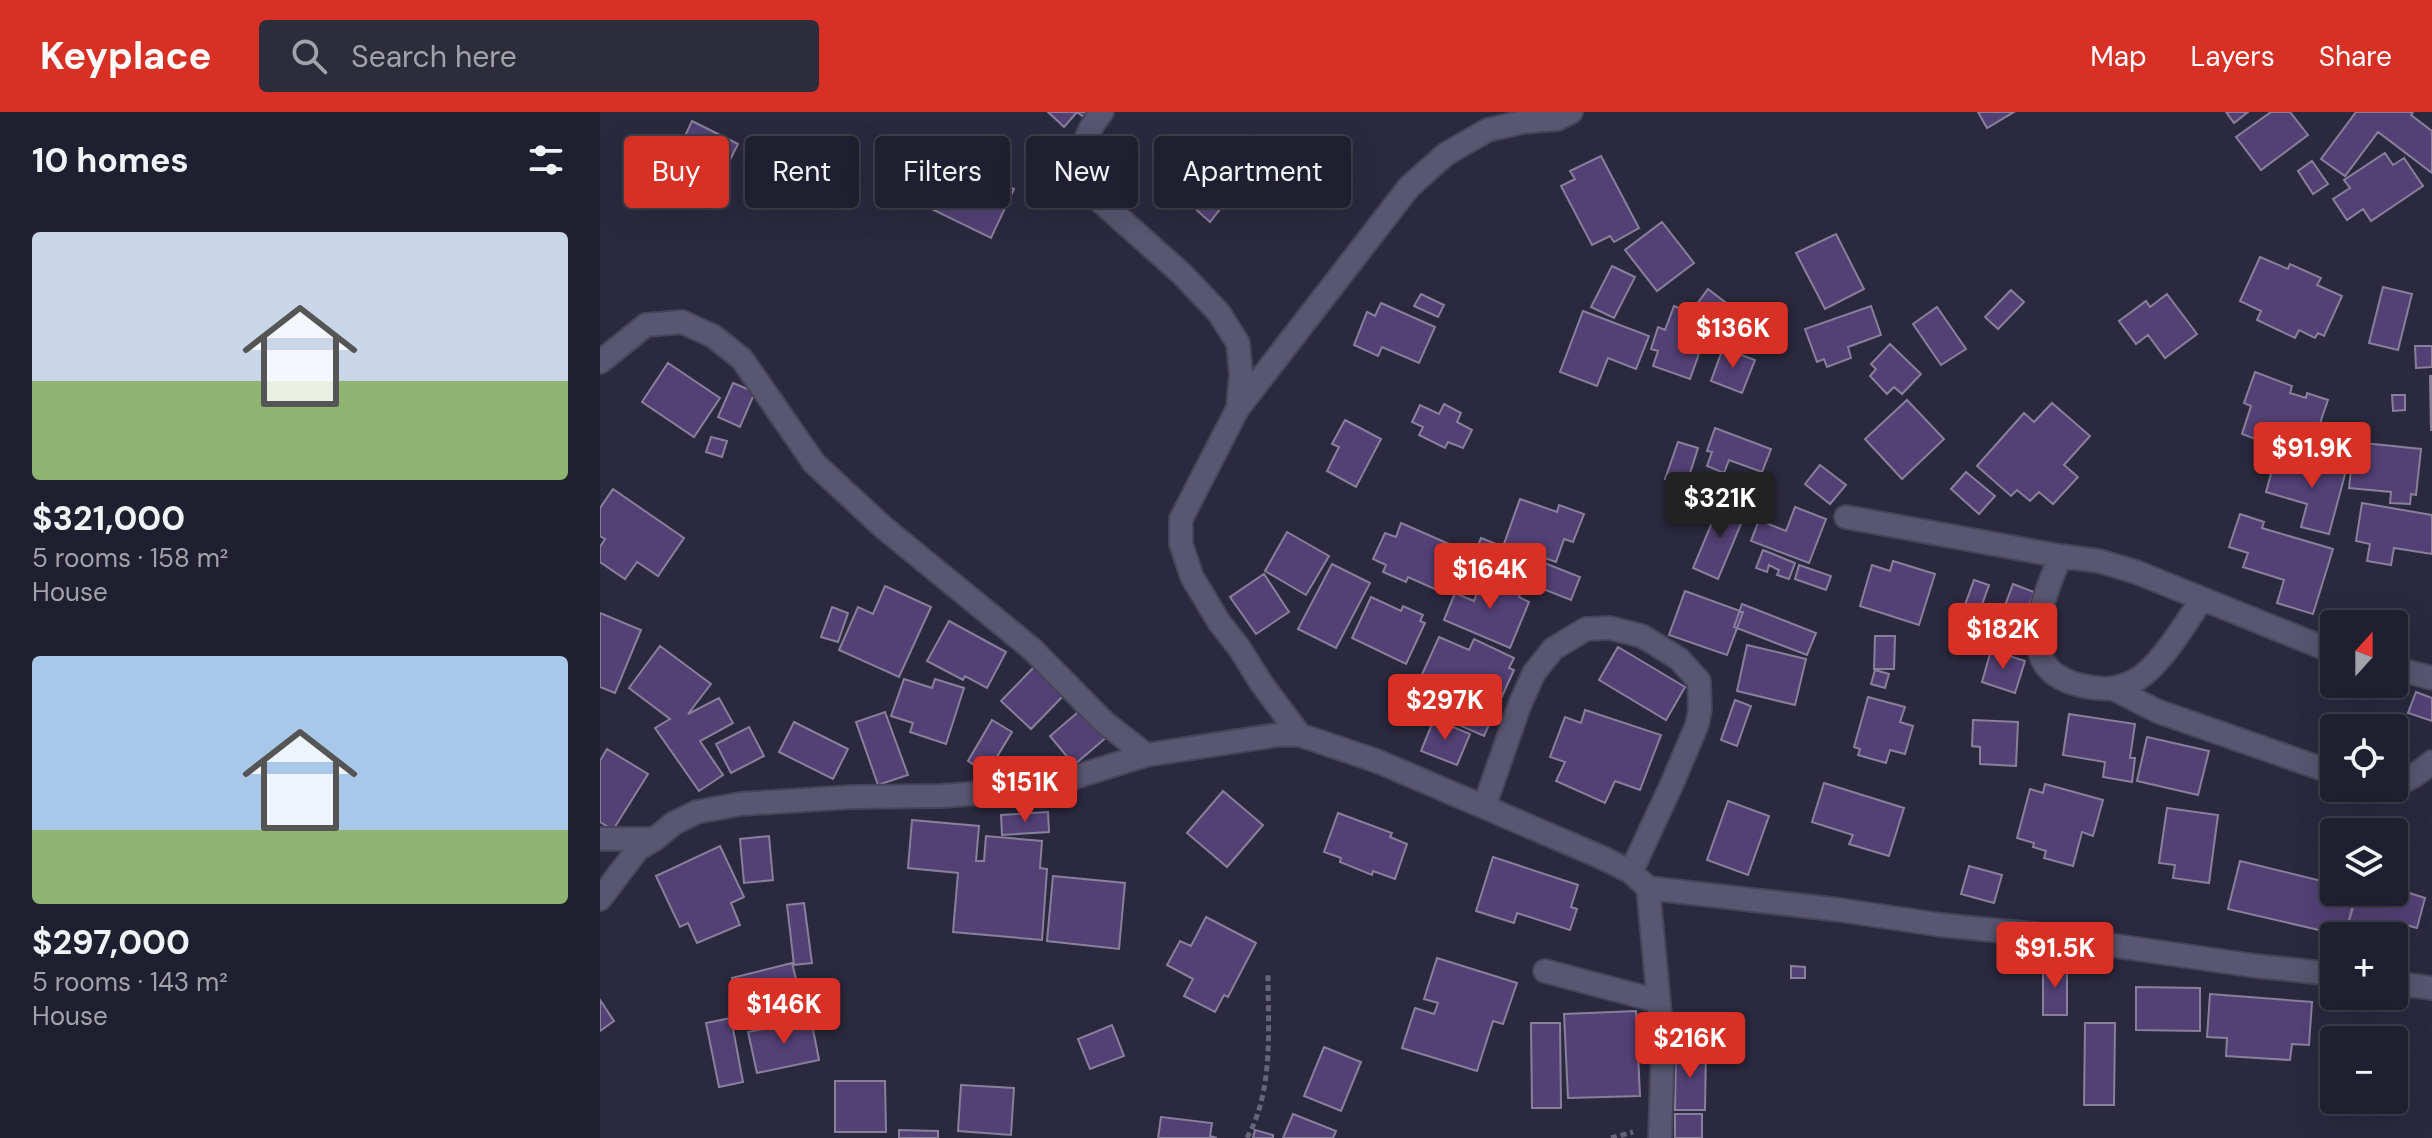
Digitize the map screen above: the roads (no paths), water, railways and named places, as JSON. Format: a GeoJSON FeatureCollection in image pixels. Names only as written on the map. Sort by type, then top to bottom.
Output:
{"type":"FeatureCollection","features":[{"type":"Feature","properties":{"kind":"street"},"geometry":{"type":"LineString","coordinates":[[1102,112],[1081,148],[1084,178],[1089,191],[1182,274],[1219,313],[1238,343],[1241,374],[1238,408]]}},
{"type":"Feature","properties":{"kind":"street"},"geometry":{"type":"LineString","coordinates":[[1300,735],[1219,622],[1192,577],[1181,544],[1181,519],[1238,408],[1409,187],[1446,154],[1488,130],[1522,122],[1557,119],[1571,112]]}},
{"type":"Feature","properties":{"kind":"street"},"geometry":{"type":"LineString","coordinates":[[600,362],[646,325],[682,322],[713,336],[742,359],[814,463],[883,527],[1032,649],[1104,722],[1146,755]]}},
{"type":"Feature","properties":{"kind":"street"},"geometry":{"type":"LineString","coordinates":[[1846,517],[2099,561],[2136,572],[2320,646]]}},
{"type":"Feature","properties":{"kind":"street"},"geometry":{"type":"LineString","coordinates":[[2060,556],[2043,601],[2038,627],[2042,662],[2059,677],[2083,686],[2114,689],[2157,711],[2320,768]]}},
{"type":"Feature","properties":{"kind":"street"},"geometry":{"type":"LineString","coordinates":[[2114,689],[2143,675],[2165,651],[2202,599]]}},
{"type":"Feature","properties":{"kind":"street"},"geometry":{"type":"LineString","coordinates":[[1484,807],[1520,704],[1534,673],[1553,649],[1586,629],[1610,628],[1642,636],[1679,659],[1699,681],[1700,709],[1697,725],[1631,872]]}},
{"type":"Feature","properties":{"kind":"street"},"geometry":{"type":"LineString","coordinates":[[2408,672],[2432,678]]}},
{"type":"Feature","properties":{"kind":"street"},"geometry":{"type":"LineString","coordinates":[[600,899],[638,849],[674,823],[697,812],[740,804],[1011,791],[1075,777],[1146,755],[1277,735],[1300,735],[1377,761],[1603,858],[1631,872],[1648,888],[2033,934],[2320,973]]}},
{"type":"Feature","properties":{"kind":"street"},"geometry":{"type":"LineString","coordinates":[[2408,778],[2432,762]]}},
{"type":"Feature","properties":{"kind":"street"},"geometry":{"type":"LineString","coordinates":[[600,839],[655,839]]}},
{"type":"Feature","properties":{"kind":"street"},"geometry":{"type":"LineString","coordinates":[[1648,888],[1663,1046],[1660,1138]]}},
{"type":"Feature","properties":{"kind":"street"},"geometry":{"type":"LineString","coordinates":[[1545,971],[1658,1001]]}},
{"type":"Feature","properties":{"kind":"street"},"geometry":{"type":"LineString","coordinates":[[2408,985],[2432,988]]}}]}
